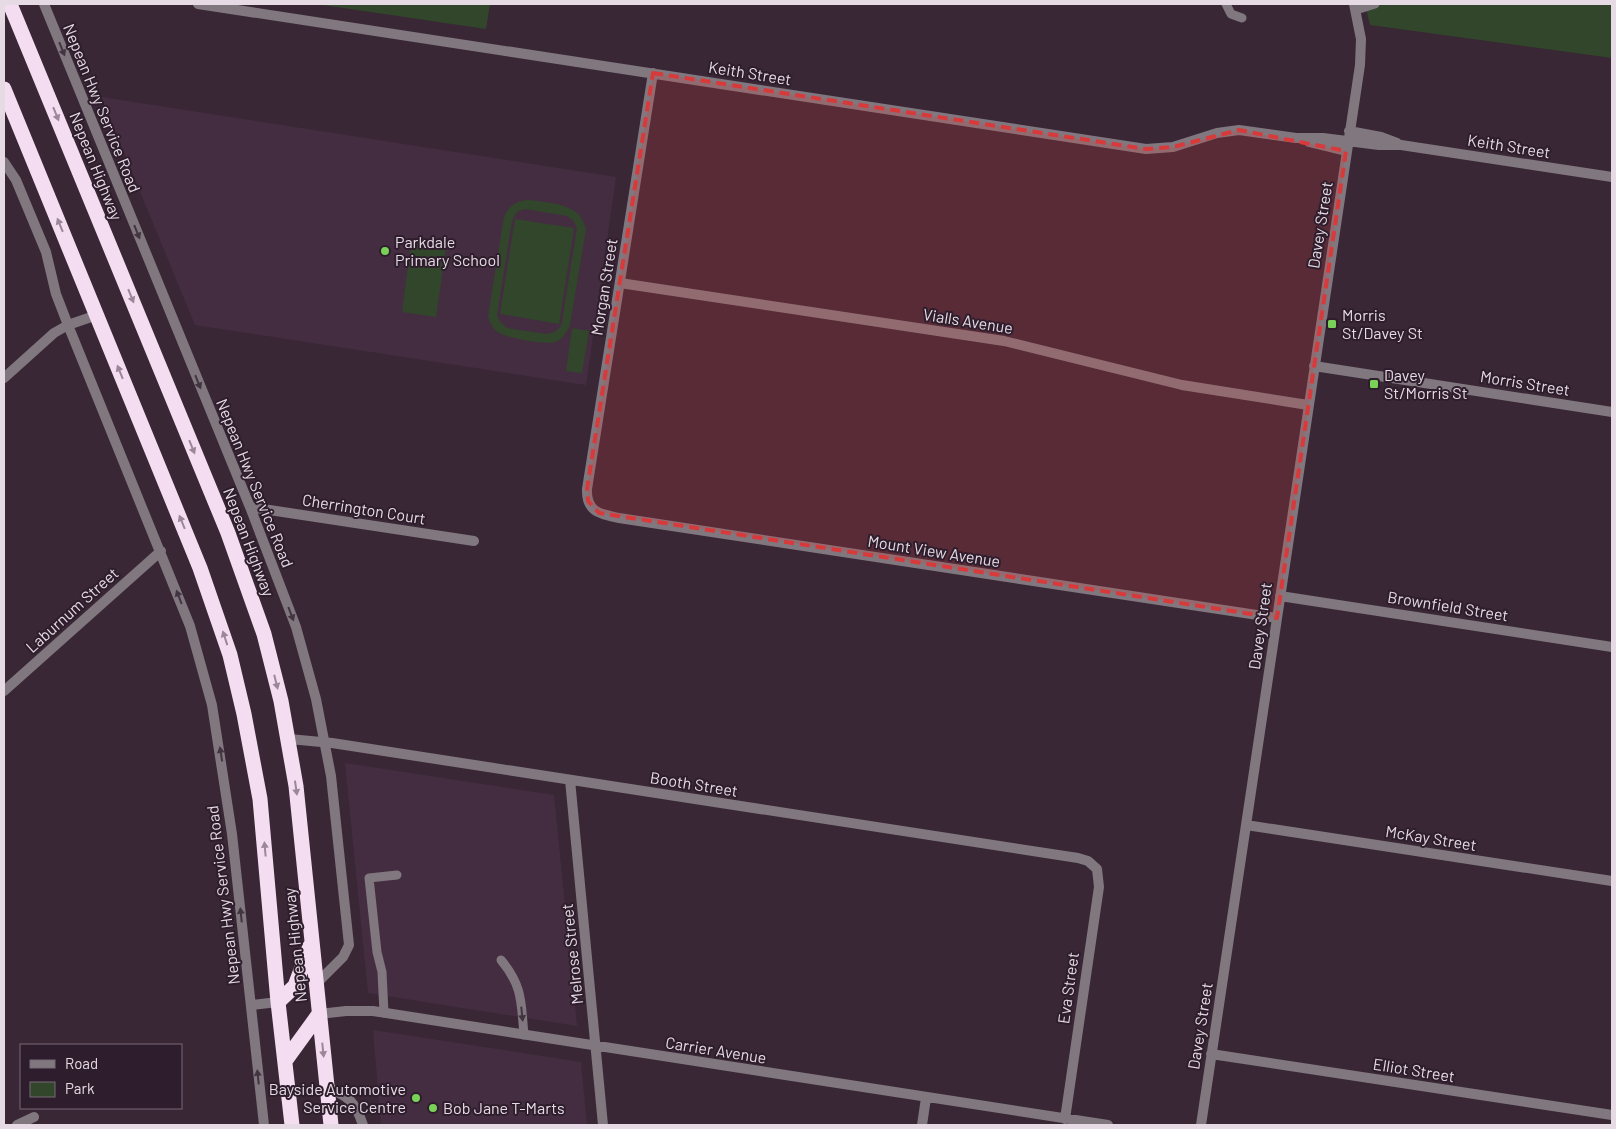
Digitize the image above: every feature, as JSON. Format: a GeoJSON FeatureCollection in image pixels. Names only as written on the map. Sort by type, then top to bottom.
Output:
{"type":"FeatureCollection","features":[{"type":"Feature","properties":{"kind":"highway","name":"Nepean Highway"},"geometry":{"type":"LineString","coordinates":[[10,4],[242,568],[264,634],[289,739],[301,828],[330,1125]]}},
{"type":"Feature","properties":{"kind":"highway","name":"Nepean Highway"},"geometry":{"type":"LineString","coordinates":[[4,89],[200,568],[230,655],[244,714],[258,790],[278,1002],[292,1125]]}},
{"type":"Feature","properties":{"kind":"highway"},"geometry":{"type":"LineString","coordinates":[[278,1002],[295,986],[312,940]]}},
{"type":"Feature","properties":{"kind":"highway"},"geometry":{"type":"LineString","coordinates":[[286,1061],[319,1014]]}},
{"type":"Feature","properties":{"kind":"street","name":"Nepean Hwy Service Road"},"geometry":{"type":"LineString","coordinates":[[44,4],[250,507],[296,627],[316,699],[332,786],[349,945],[343,957],[316,984]]}},
{"type":"Feature","properties":{"kind":"street","name":"Keith Street"},"geometry":{"type":"LineString","coordinates":[[198,4],[1146,149],[1173,147],[1230,130],[1251,131],[1296,138],[1322,146],[1381,137],[1402,145],[1612,177]]}},
{"type":"Feature","properties":{"kind":"street","name":"Davey Street"},"geometry":{"type":"LineString","coordinates":[[1201,1125],[1361,50],[1360,25],[1355,7]]}},
{"type":"Feature","properties":{"kind":"street","name":"Morgan Street"},"geometry":{"type":"LineString","coordinates":[[590,506],[586,496],[587,489],[653,73]]}},
{"type":"Feature","properties":{"kind":"street","name":"Nepean Hwy Service Road"},"geometry":{"type":"LineString","coordinates":[[4,162],[16,180],[46,252],[56,294],[190,626],[212,705],[232,834],[264,1125]]}},
{"type":"Feature","properties":{"kind":"street","name":"Vialls Avenue"},"geometry":{"type":"LineString","coordinates":[[620,283],[1004,341],[1182,385],[1308,405]]}},
{"type":"Feature","properties":{"kind":"street"},"geometry":{"type":"LineString","coordinates":[[4,378],[50,336],[68,325],[97,314]]}},
{"type":"Feature","properties":{"kind":"street","name":"Morris Street"},"geometry":{"type":"LineString","coordinates":[[1314,366],[1612,412]]}},
{"type":"Feature","properties":{"kind":"street","name":"Mount View Avenue"},"geometry":{"type":"LineString","coordinates":[[590,506],[599,513],[619,518],[1276,618]]}},
{"type":"Feature","properties":{"kind":"street","name":"Cherrington Court"},"geometry":{"type":"LineString","coordinates":[[250,507],[474,541]]}},
{"type":"Feature","properties":{"kind":"street","name":"Laburnum Street"},"geometry":{"type":"LineString","coordinates":[[4,691],[161,551]]}},
{"type":"Feature","properties":{"kind":"street","name":"Brownfield Street"},"geometry":{"type":"LineString","coordinates":[[1280,596],[1612,647]]}},
{"type":"Feature","properties":{"kind":"street","name":"Booth Street"},"geometry":{"type":"LineString","coordinates":[[289,739],[324,742],[1078,858],[1093,864]]}},
{"type":"Feature","properties":{"kind":"street","name":"Melrose Street"},"geometry":{"type":"LineString","coordinates":[[570,780],[604,1125]]}},
{"type":"Feature","properties":{"kind":"street","name":"McKay Street"},"geometry":{"type":"LineString","coordinates":[[1246,825],[1612,881]]}},
{"type":"Feature","properties":{"kind":"street","name":"Eva Street"},"geometry":{"type":"LineString","coordinates":[[1064,1118],[1098,887],[1098,875],[1093,864]]}},
{"type":"Feature","properties":{"kind":"street","name":"Nepean Highway"},"geometry":{"type":"LineString","coordinates":[[251,1005],[278,1002]]}},
{"type":"Feature","properties":{"kind":"street","name":"Carrier Avenue"},"geometry":{"type":"LineString","coordinates":[[319,1014],[354,1011],[384,1013],[1108,1125]]}},
{"type":"Feature","properties":{"kind":"street","name":"Elliot Street"},"geometry":{"type":"LineString","coordinates":[[1211,1054],[1612,1116]]}},
{"type":"Feature","properties":{"kind":"street"},"geometry":{"type":"LineString","coordinates":[[327,1087],[350,1098],[359,1113],[363,1125]]}},
{"type":"Feature","properties":{"kind":"street"},"geometry":{"type":"LineString","coordinates":[[922,1125],[926,1098]]}},
{"type":"Feature","properties":{"kind":"street"},"geometry":{"type":"LineString","coordinates":[[18,1125],[34,1117]]}},
{"type":"Feature","properties":{"kind":"lane"},"geometry":{"type":"LineString","coordinates":[[1226,4],[1231,14],[1242,18]]}},
{"type":"Feature","properties":{"kind":"lane"},"geometry":{"type":"LineString","coordinates":[[1355,7],[1375,4]]}},
{"type":"Feature","properties":{"kind":"lane"},"geometry":{"type":"LineString","coordinates":[[384,1013],[382,972],[377,952],[369,878],[397,876]]}},
{"type":"Feature","properties":{"kind":"lane"},"geometry":{"type":"LineString","coordinates":[[500,960],[515,980],[520,993],[524,1035]]}},
{"type":"Feature","properties":{"kind":"highlighted area"},"geometry":{"type":"Polygon","coordinates":[[[653,73],[1146,149],[1173,147],[1239,130],[1346,151],[1277,618],[599,513],[588,501],[587,489],[653,73]]]}},
{"type":"Feature","properties":{"kind":"shaded area","name":"Parkdale Primary School"},"geometry":{"type":"Polygon","coordinates":[[[101,97],[616,177],[586,385],[195,325],[101,97]]]}},
{"type":"Feature","properties":{"kind":"shaded area"},"geometry":{"type":"Polygon","coordinates":[[[345,763],[554,795],[577,1026],[368,993],[345,763]]]}},
{"type":"Feature","properties":{"kind":"shaded area"},"geometry":{"type":"Polygon","coordinates":[[[373,1030],[581,1062],[587,1125],[381,1125],[373,1030]]]}},
{"type":"Feature","properties":{"kind":"green space"},"geometry":{"type":"Polygon","coordinates":[[[316,4],[490,4],[486,29],[316,4]]]}},
{"type":"Feature","properties":{"kind":"green space"},"geometry":{"type":"Polygon","coordinates":[[[1365,4],[1612,4],[1612,58],[1370,25],[1365,4]]]}},
{"type":"Feature","properties":{"kind":"green space"},"geometry":{"type":"Polygon","coordinates":[[[526,200],[556,204],[572,209],[583,220],[586,229],[570,325],[560,339],[550,343],[517,339],[502,334],[494,329],[488,316],[504,217],[511,206],[526,200]],[[525,209],[517,212],[512,221],[497,315],[500,322],[507,328],[546,334],[555,332],[561,326],[577,228],[573,220],[567,216],[525,209]]]}},
{"type":"Feature","properties":{"kind":"green space"},"geometry":{"type":"Polygon","coordinates":[[[515,219],[574,228],[559,324],[500,314],[515,219]]]}},
{"type":"Feature","properties":{"kind":"green space"},"geometry":{"type":"Polygon","coordinates":[[[411,243],[446,248],[436,317],[402,312],[411,243]]]}},
{"type":"Feature","properties":{"kind":"green space"},"geometry":{"type":"Polygon","coordinates":[[[572,328],[589,331],[582,373],[566,371],[572,328]]]}},
{"type":"Feature","properties":{"kind":"place","name":"Parkdale Primary School"},"geometry":{"type":"Point","coordinates":[385,251]}},
{"type":"Feature","properties":{"kind":"place","name":"Morris St/Davey St"},"geometry":{"type":"Point","coordinates":[1332,324]}},
{"type":"Feature","properties":{"kind":"place","name":"Davey St/Morris St"},"geometry":{"type":"Point","coordinates":[1374,384]}},
{"type":"Feature","properties":{"kind":"place","name":"Bayside Automotive Service Centre"},"geometry":{"type":"Point","coordinates":[416,1098]}},
{"type":"Feature","properties":{"kind":"place","name":"Bob Jane T-Marts"},"geometry":{"type":"Point","coordinates":[433,1108]}}]}
